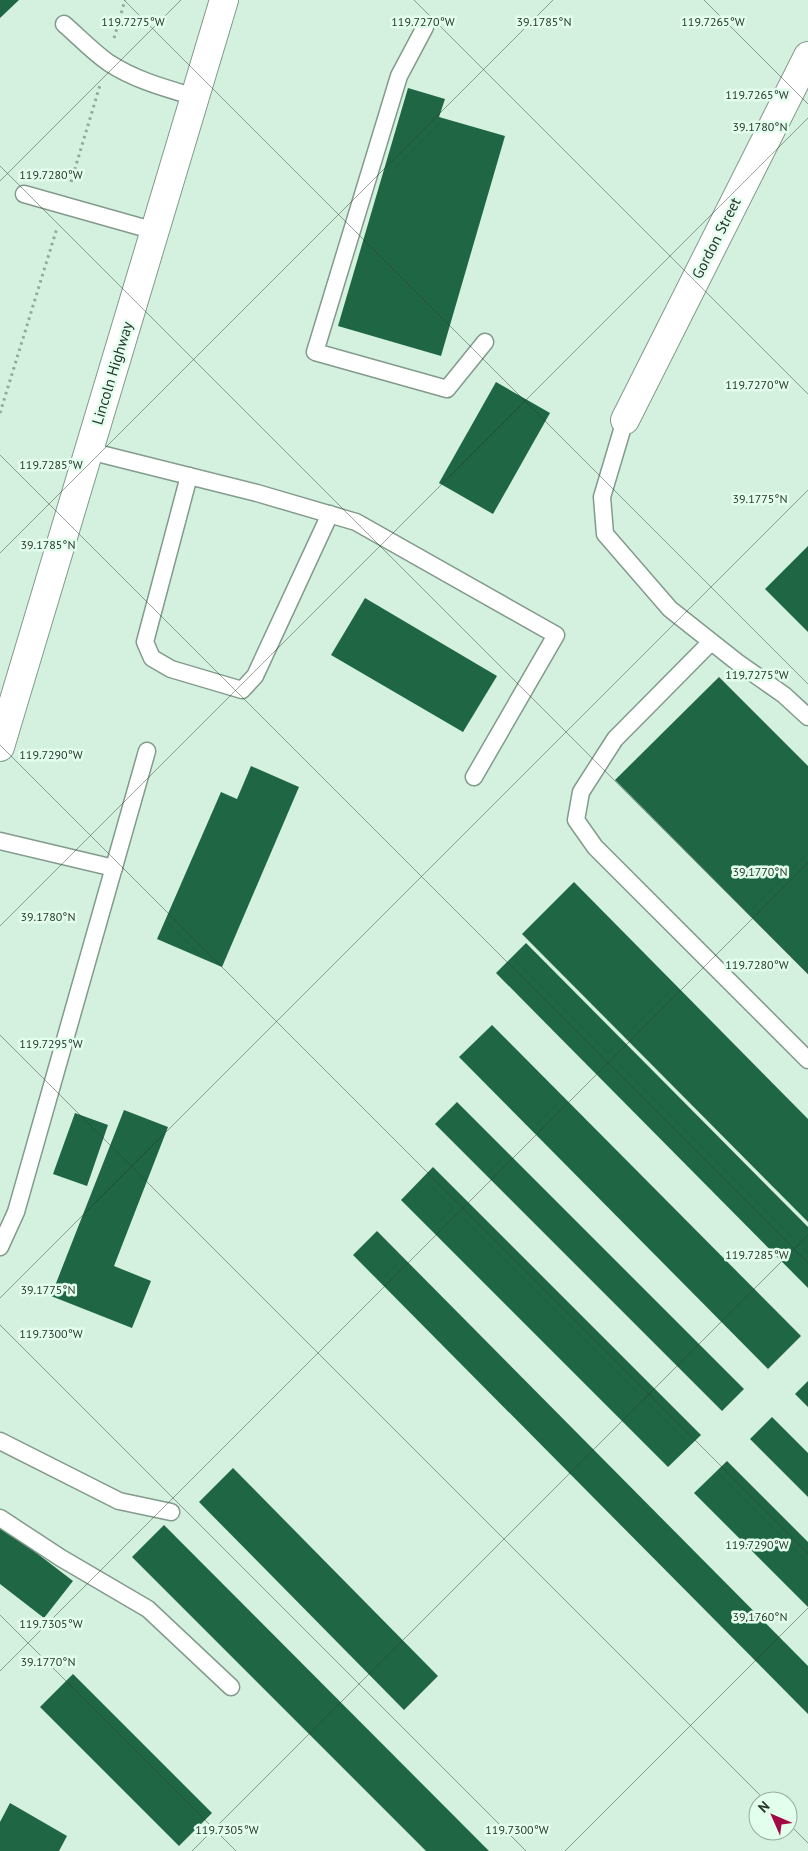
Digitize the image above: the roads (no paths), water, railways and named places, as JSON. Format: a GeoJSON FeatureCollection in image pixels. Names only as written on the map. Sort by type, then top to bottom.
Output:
{"type":"FeatureCollection","features":[{"type":"Feature","properties":{"kind":"main road","name":"Lincoln Highway"},"geometry":{"type":"LineString","coordinates":[[0,747],[224,0]]}},
{"type":"Feature","properties":{"kind":"main road","name":"Gordon Street"},"geometry":{"type":"LineString","coordinates":[[624,420],[808,56]]}},
{"type":"Feature","properties":{"kind":"lane"},"geometry":{"type":"LineString","coordinates":[[64,24],[107,62],[126,73],[146,82],[195,97]]}},
{"type":"Feature","properties":{"kind":"lane"},"geometry":{"type":"LineString","coordinates":[[425,27],[399,76],[315,352],[447,389],[485,342]]}},
{"type":"Feature","properties":{"kind":"lane"},"geometry":{"type":"LineString","coordinates":[[24,194],[155,231]]}},
{"type":"Feature","properties":{"kind":"lane"},"geometry":{"type":"LineString","coordinates":[[624,420],[602,497],[605,534],[670,610],[784,695],[808,717]]}},
{"type":"Feature","properties":{"kind":"lane"},"geometry":{"type":"LineString","coordinates":[[89,451],[189,476],[356,522],[556,635],[474,777]]}},
{"type":"Feature","properties":{"kind":"lane"},"geometry":{"type":"LineString","coordinates":[[189,476],[145,642],[152,658],[171,668],[242,690],[255,676],[330,514]]}},
{"type":"Feature","properties":{"kind":"lane"},"geometry":{"type":"LineString","coordinates":[[711,642],[616,739],[581,792],[576,820],[595,846],[808,1060]]}},
{"type":"Feature","properties":{"kind":"lane"},"geometry":{"type":"LineString","coordinates":[[0,1247],[16,1212],[147,751]]}},
{"type":"Feature","properties":{"kind":"lane"},"geometry":{"type":"LineString","coordinates":[[0,841],[114,868]]}},
{"type":"Feature","properties":{"kind":"lane"},"geometry":{"type":"LineString","coordinates":[[0,1441],[119,1501],[171,1512]]}},
{"type":"Feature","properties":{"kind":"lane"},"geometry":{"type":"LineString","coordinates":[[0,1518],[61,1558],[148,1608],[231,1687]]}}]}
